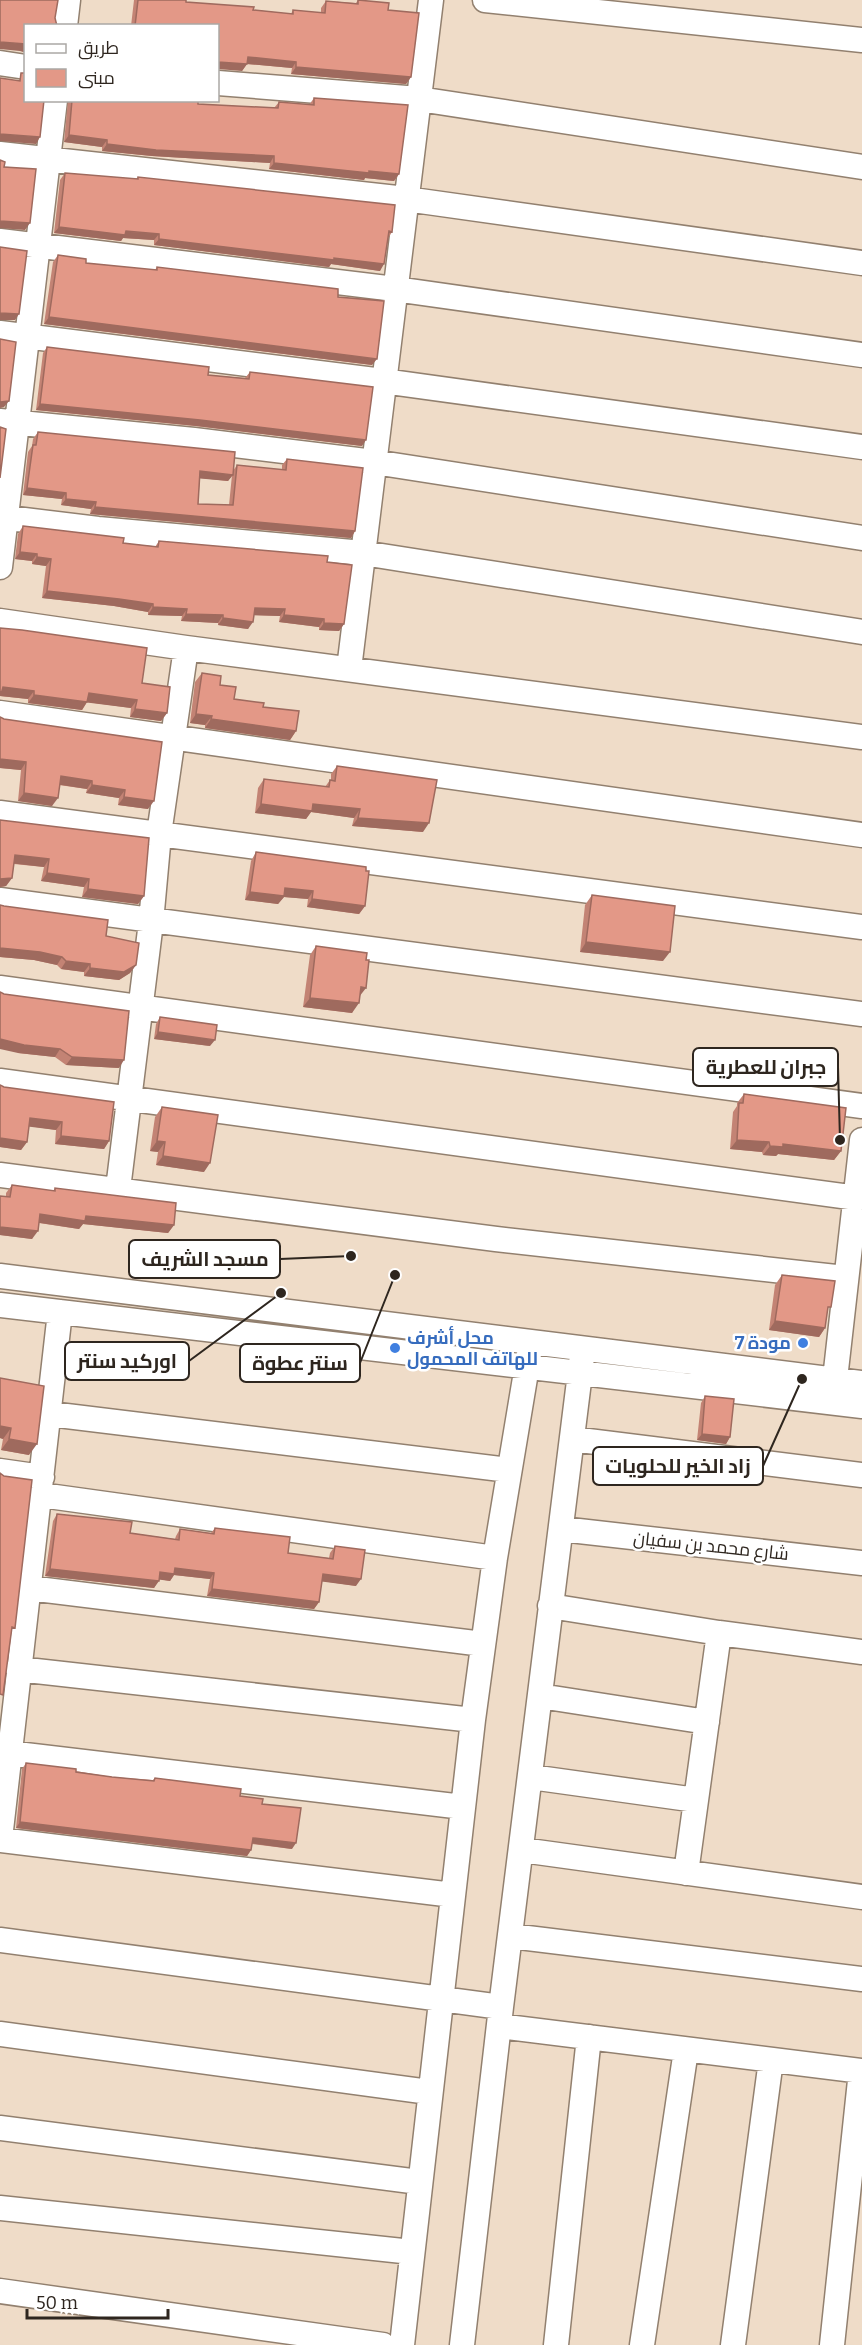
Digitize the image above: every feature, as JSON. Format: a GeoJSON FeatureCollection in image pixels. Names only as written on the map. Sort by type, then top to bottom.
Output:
{"type":"FeatureCollection","features":[{"type":"Feature","properties":{"kind":"street"},"geometry":{"type":"LineString","coordinates":[[64,24],[68,0]]}},
{"type":"Feature","properties":{"kind":"street"},"geometry":{"type":"LineString","coordinates":[[349,669],[431,0]]}},
{"type":"Feature","properties":{"kind":"street"},"geometry":{"type":"LineString","coordinates":[[485,0],[862,40]]}},
{"type":"Feature","properties":{"kind":"street"},"geometry":{"type":"LineString","coordinates":[[0,63],[24,67]]}},
{"type":"Feature","properties":{"kind":"street"},"geometry":{"type":"LineString","coordinates":[[219,83],[419,99],[862,167]]}},
{"type":"Feature","properties":{"kind":"street"},"geometry":{"type":"LineString","coordinates":[[0,567],[8,422],[28,336],[55,102]]}},
{"type":"Feature","properties":{"kind":"street"},"geometry":{"type":"LineString","coordinates":[[0,154],[406,199],[862,263]]}},
{"type":"Feature","properties":{"kind":"street"},"geometry":{"type":"LineString","coordinates":[[0,241],[395,289],[862,355]]}},
{"type":"Feature","properties":{"kind":"street"},"geometry":{"type":"LineString","coordinates":[[0,333],[383,381],[862,447]]}},
{"type":"Feature","properties":{"kind":"street"},"geometry":{"type":"LineString","coordinates":[[8,422],[194,440],[374,462],[862,538]]}},
{"type":"Feature","properties":{"kind":"street"},"geometry":{"type":"LineString","coordinates":[[3,518],[98,530],[363,553],[862,632]]}},
{"type":"Feature","properties":{"kind":"street"},"geometry":{"type":"LineString","coordinates":[[0,621],[186,648],[862,737]]}},
{"type":"Feature","properties":{"kind":"street"},"geometry":{"type":"LineString","coordinates":[[118,1189],[151,922],[159,834],[186,648]]}},
{"type":"Feature","properties":{"kind":"street"},"geometry":{"type":"LineString","coordinates":[[0,713],[862,835]]}},
{"type":"Feature","properties":{"kind":"street"},"geometry":{"type":"LineString","coordinates":[[0,813],[862,927]]}},
{"type":"Feature","properties":{"kind":"street"},"geometry":{"type":"LineString","coordinates":[[0,900],[151,922],[862,1014]]}},
{"type":"Feature","properties":{"kind":"street"},"geometry":{"type":"LineString","coordinates":[[0,988],[862,1106]]}},
{"type":"Feature","properties":{"kind":"street"},"geometry":{"type":"LineString","coordinates":[[0,1080],[857,1198]]}},
{"type":"Feature","properties":{"kind":"street"},"geometry":{"type":"LineString","coordinates":[[835,1379],[862,1140]]}},
{"type":"Feature","properties":{"kind":"street"},"geometry":{"type":"LineString","coordinates":[[0,1175],[496,1239],[845,1278]]}},
{"type":"Feature","properties":{"kind":"street"},"geometry":{"type":"LineString","coordinates":[[0,1276],[862,1383]]}},
{"type":"Feature","properties":{"kind":"street"},"geometry":{"type":"LineString","coordinates":[[0,1305],[862,1406]]}},
{"type":"Feature","properties":{"kind":"street"},"geometry":{"type":"LineString","coordinates":[[60,1312],[42,1486],[2,1794],[0,1840],[453,1895]]}},
{"type":"Feature","properties":{"kind":"street"},"geometry":{"type":"LineString","coordinates":[[402,2345],[473,1720],[495,1558],[531,1342]]}},
{"type":"Feature","properties":{"kind":"street"},"geometry":{"type":"LineString","coordinates":[[462,2345],[500,2017],[583,1349]]}},
{"type":"Feature","properties":{"kind":"street"},"geometry":{"type":"LineString","coordinates":[[50,1414],[509,1470]]}},
{"type":"Feature","properties":{"kind":"street"},"geometry":{"type":"LineString","coordinates":[[572,1439],[862,1475]]}},
{"type":"Feature","properties":{"kind":"street"},"geometry":{"type":"LineString","coordinates":[[0,1471],[42,1486],[495,1558]]}},
{"type":"Feature","properties":{"kind":"street","name":"شارع محمد بن سفيان"},"geometry":{"type":"LineString","coordinates":[[561,1529],[862,1563]]}},
{"type":"Feature","properties":{"kind":"street"},"geometry":{"type":"LineString","coordinates":[[29,1588],[483,1644]]}},
{"type":"Feature","properties":{"kind":"street"},"geometry":{"type":"LineString","coordinates":[[550,1606],[719,1633],[862,1652]]}},
{"type":"Feature","properties":{"kind":"street"},"geometry":{"type":"LineString","coordinates":[[686,1874],[719,1633]]}},
{"type":"Feature","properties":{"kind":"street"},"geometry":{"type":"LineString","coordinates":[[18,1669],[473,1720]]}},
{"type":"Feature","properties":{"kind":"street"},"geometry":{"type":"LineString","coordinates":[[540,1696],[707,1722]]}},
{"type":"Feature","properties":{"kind":"street"},"geometry":{"type":"LineString","coordinates":[[8,1753],[463,1807]]}},
{"type":"Feature","properties":{"kind":"street"},"geometry":{"type":"LineString","coordinates":[[531,1777],[696,1800]]}},
{"type":"Feature","properties":{"kind":"street"},"geometry":{"type":"LineString","coordinates":[[522,1850],[862,1897]]}},
{"type":"Feature","properties":{"kind":"street"},"geometry":{"type":"LineString","coordinates":[[511,1936],[862,1979]]}},
{"type":"Feature","properties":{"kind":"street"},"geometry":{"type":"LineString","coordinates":[[0,1940],[440,1999],[500,2017],[589,2037],[861,2071],[832,2345]]}},
{"type":"Feature","properties":{"kind":"street"},"geometry":{"type":"LineString","coordinates":[[0,2034],[429,2092]]}},
{"type":"Feature","properties":{"kind":"street"},"geometry":{"type":"LineString","coordinates":[[556,2345],[589,2037]]}},
{"type":"Feature","properties":{"kind":"street"},"geometry":{"type":"LineString","coordinates":[[642,2345],[686,2050]]}},
{"type":"Feature","properties":{"kind":"street"},"geometry":{"type":"LineString","coordinates":[[733,2345],[771,2060]]}},
{"type":"Feature","properties":{"kind":"street"},"geometry":{"type":"LineString","coordinates":[[0,2128],[419,2182]]}},
{"type":"Feature","properties":{"kind":"street"},"geometry":{"type":"LineString","coordinates":[[0,2208],[412,2252]]}},
{"type":"Feature","properties":{"kind":"street"},"geometry":{"type":"LineString","coordinates":[[0,2291],[384,2345]]}},
{"type":"Feature","properties":{"kind":"building"},"geometry":{"type":"Polygon","coordinates":[[[0,0],[58,0],[55,18],[56,24],[24,24],[24,44],[0,42],[0,0]]]}},
{"type":"Feature","properties":{"kind":"building"},"geometry":{"type":"Polygon","coordinates":[[[138,0],[186,0],[186,2],[254,7],[253,10],[293,14],[293,10],[325,13],[326,1],[358,4],[358,0],[389,3],[388,10],[419,13],[411,77],[296,67],[296,62],[248,57],[247,64],[219,62],[219,24],[135,24],[138,0]]]}},
{"type":"Feature","properties":{"kind":"building"},"geometry":{"type":"Polygon","coordinates":[[[21,73],[24,73],[24,102],[44,102],[40,137],[0,134],[0,78],[20,81],[21,73]]]}},
{"type":"Feature","properties":{"kind":"building"},"geometry":{"type":"Polygon","coordinates":[[[314,98],[408,105],[399,174],[274,163],[274,156],[156,150],[107,144],[107,140],[69,135],[72,102],[198,102],[198,104],[278,108],[279,102],[314,105],[314,98]]]}},
{"type":"Feature","properties":{"kind":"building"},"geometry":{"type":"Polygon","coordinates":[[[0,160],[5,162],[4,167],[36,169],[30,223],[0,221],[0,160]]]}},
{"type":"Feature","properties":{"kind":"building"},"geometry":{"type":"Polygon","coordinates":[[[65,173],[138,179],[138,177],[395,205],[392,232],[389,231],[384,264],[159,239],[159,234],[126,231],[125,235],[59,227],[65,173]]]}},
{"type":"Feature","properties":{"kind":"building"},"geometry":{"type":"Polygon","coordinates":[[[0,247],[27,251],[19,314],[0,313],[0,247]]]}},
{"type":"Feature","properties":{"kind":"building"},"geometry":{"type":"Polygon","coordinates":[[[58,255],[86,259],[86,263],[157,270],[157,267],[338,289],[338,297],[384,301],[377,359],[49,317],[58,255]]]}},
{"type":"Feature","properties":{"kind":"building"},"geometry":{"type":"Polygon","coordinates":[[[0,339],[16,342],[9,401],[0,402],[0,339]]]}},
{"type":"Feature","properties":{"kind":"building"},"geometry":{"type":"Polygon","coordinates":[[[47,347],[209,367],[208,375],[249,379],[250,372],[373,387],[366,440],[40,404],[47,347]]]}},
{"type":"Feature","properties":{"kind":"building"},"geometry":{"type":"Polygon","coordinates":[[[0,427],[6,429],[0,478],[0,427]]]}},
{"type":"Feature","properties":{"kind":"building"},"geometry":{"type":"Polygon","coordinates":[[[38,432],[235,452],[233,475],[200,471],[198,504],[233,505],[237,465],[286,470],[287,459],[363,468],[355,531],[95,507],[96,502],[66,499],[66,493],[27,488],[33,445],[36,445],[38,432]]]}},
{"type":"Feature","properties":{"kind":"building"},"geometry":{"type":"Polygon","coordinates":[[[23,526],[124,538],[123,543],[158,547],[159,541],[328,556],[327,562],[352,565],[344,624],[324,623],[324,619],[284,615],[285,609],[255,608],[253,622],[223,618],[223,615],[186,614],[187,609],[153,607],[153,604],[47,591],[51,559],[20,552],[23,526]]]}},
{"type":"Feature","properties":{"kind":"building"},"geometry":{"type":"Polygon","coordinates":[[[0,628],[147,648],[142,683],[170,687],[167,713],[135,709],[137,700],[89,693],[87,702],[34,695],[34,691],[3,687],[0,693],[0,628]]]}},
{"type":"Feature","properties":{"kind":"building"},"geometry":{"type":"Polygon","coordinates":[[[202,673],[221,676],[220,685],[236,687],[234,699],[264,703],[263,707],[299,711],[296,731],[211,719],[212,716],[196,714],[202,673]]]}},
{"type":"Feature","properties":{"kind":"building"},"geometry":{"type":"Polygon","coordinates":[[[0,717],[162,742],[154,801],[124,797],[125,790],[92,785],[92,781],[61,776],[58,798],[24,793],[26,762],[0,759],[0,717]]]}},
{"type":"Feature","properties":{"kind":"building"},"geometry":{"type":"Polygon","coordinates":[[[337,766],[437,780],[429,823],[358,818],[360,809],[313,804],[312,811],[261,804],[264,779],[329,787],[330,780],[335,781],[337,766]]]}},
{"type":"Feature","properties":{"kind":"building"},"geometry":{"type":"Polygon","coordinates":[[[0,820],[149,838],[144,896],[88,889],[89,879],[47,873],[49,859],[15,855],[12,878],[0,879],[0,820]]]}},
{"type":"Feature","properties":{"kind":"building"},"geometry":{"type":"Polygon","coordinates":[[[256,852],[366,867],[366,871],[369,871],[365,906],[312,899],[313,891],[285,888],[284,896],[250,892],[256,852]]]}},
{"type":"Feature","properties":{"kind":"building"},"geometry":{"type":"Polygon","coordinates":[[[592,895],[675,906],[670,952],[586,942],[592,895]]]}},
{"type":"Feature","properties":{"kind":"building"},"geometry":{"type":"Polygon","coordinates":[[[0,905],[108,920],[106,936],[139,943],[136,965],[124,972],[90,968],[90,964],[66,961],[62,957],[40,952],[0,948],[0,905]]]}},
{"type":"Feature","properties":{"kind":"building"},"geometry":{"type":"Polygon","coordinates":[[[316,946],[367,953],[366,960],[369,960],[366,988],[361,987],[359,1003],[310,998],[316,946]]]}},
{"type":"Feature","properties":{"kind":"building"},"geometry":{"type":"Polygon","coordinates":[[[0,992],[129,1011],[124,1060],[72,1057],[60,1049],[24,1045],[0,1039],[0,992]]]}},
{"type":"Feature","properties":{"kind":"building"},"geometry":{"type":"Polygon","coordinates":[[[160,1017],[217,1025],[215,1040],[158,1032],[160,1017]]]}},
{"type":"Feature","properties":{"kind":"building"},"geometry":{"type":"Polygon","coordinates":[[[0,1085],[114,1102],[109,1141],[61,1136],[62,1122],[30,1118],[27,1142],[0,1138],[0,1085]]]}},
{"type":"Feature","properties":{"kind":"building"},"geometry":{"type":"Polygon","coordinates":[[[744,1094],[846,1108],[841,1151],[783,1144],[783,1147],[770,1146],[769,1142],[737,1140],[739,1103],[743,1103],[744,1094]]]}},
{"type":"Feature","properties":{"kind":"building"},"geometry":{"type":"Polygon","coordinates":[[[162,1107],[218,1115],[210,1163],[163,1156],[165,1142],[157,1141],[162,1107]]]}},
{"type":"Feature","properties":{"kind":"building"},"geometry":{"type":"Polygon","coordinates":[[[12,1185],[176,1203],[174,1225],[86,1216],[85,1221],[40,1214],[38,1231],[0,1227],[0,1196],[10,1197],[12,1185]]]}},
{"type":"Feature","properties":{"kind":"building"},"geometry":{"type":"Polygon","coordinates":[[[782,1275],[835,1281],[825,1328],[775,1321],[782,1275]]]}},
{"type":"Feature","properties":{"kind":"building"},"geometry":{"type":"Polygon","coordinates":[[[0,1378],[44,1386],[37,1444],[9,1439],[11,1428],[0,1426],[0,1378]]]}},
{"type":"Feature","properties":{"kind":"building"},"geometry":{"type":"Polygon","coordinates":[[[705,1396],[734,1399],[730,1437],[702,1434],[705,1396]]]}},
{"type":"Feature","properties":{"kind":"building"},"geometry":{"type":"Polygon","coordinates":[[[0,1473],[4,1476],[32,1480],[15,1628],[12,1627],[3,1695],[0,1694],[0,1473]]]}},
{"type":"Feature","properties":{"kind":"building"},"geometry":{"type":"Polygon","coordinates":[[[57,1514],[132,1522],[130,1533],[179,1540],[180,1529],[214,1534],[215,1528],[290,1537],[288,1553],[333,1559],[335,1546],[365,1550],[361,1579],[323,1574],[319,1602],[212,1589],[214,1573],[175,1568],[174,1574],[160,1572],[159,1581],[50,1569],[57,1514]]]}},
{"type":"Feature","properties":{"kind":"building"},"geometry":{"type":"Polygon","coordinates":[[[26,1763],[76,1769],[76,1772],[112,1777],[154,1781],[155,1778],[241,1789],[240,1796],[263,1799],[262,1804],[301,1808],[296,1843],[253,1838],[251,1850],[20,1822],[26,1763]]]}},
{"type":"Feature","properties":{"kind":"place","name":"جبران للعطرية"},"geometry":{"type":"Point","coordinates":[840,1140]}},
{"type":"Feature","properties":{"kind":"place","name":"مسجد الشريف"},"geometry":{"type":"Point","coordinates":[351,1256]}},
{"type":"Feature","properties":{"kind":"place","name":"سنتر عطوة"},"geometry":{"type":"Point","coordinates":[395,1275]}},
{"type":"Feature","properties":{"kind":"place","name":"اوركيد سنتر"},"geometry":{"type":"Point","coordinates":[281,1293]}},
{"type":"Feature","properties":{"kind":"place","name":"مودة 7"},"geometry":{"type":"Point","coordinates":[803,1343]}},
{"type":"Feature","properties":{"kind":"place","name":"محل أشرف للهاتف المحمول"},"geometry":{"type":"Point","coordinates":[395,1348]}},
{"type":"Feature","properties":{"kind":"place","name":"زاد الخير للحلويات"},"geometry":{"type":"Point","coordinates":[802,1379]}}]}
